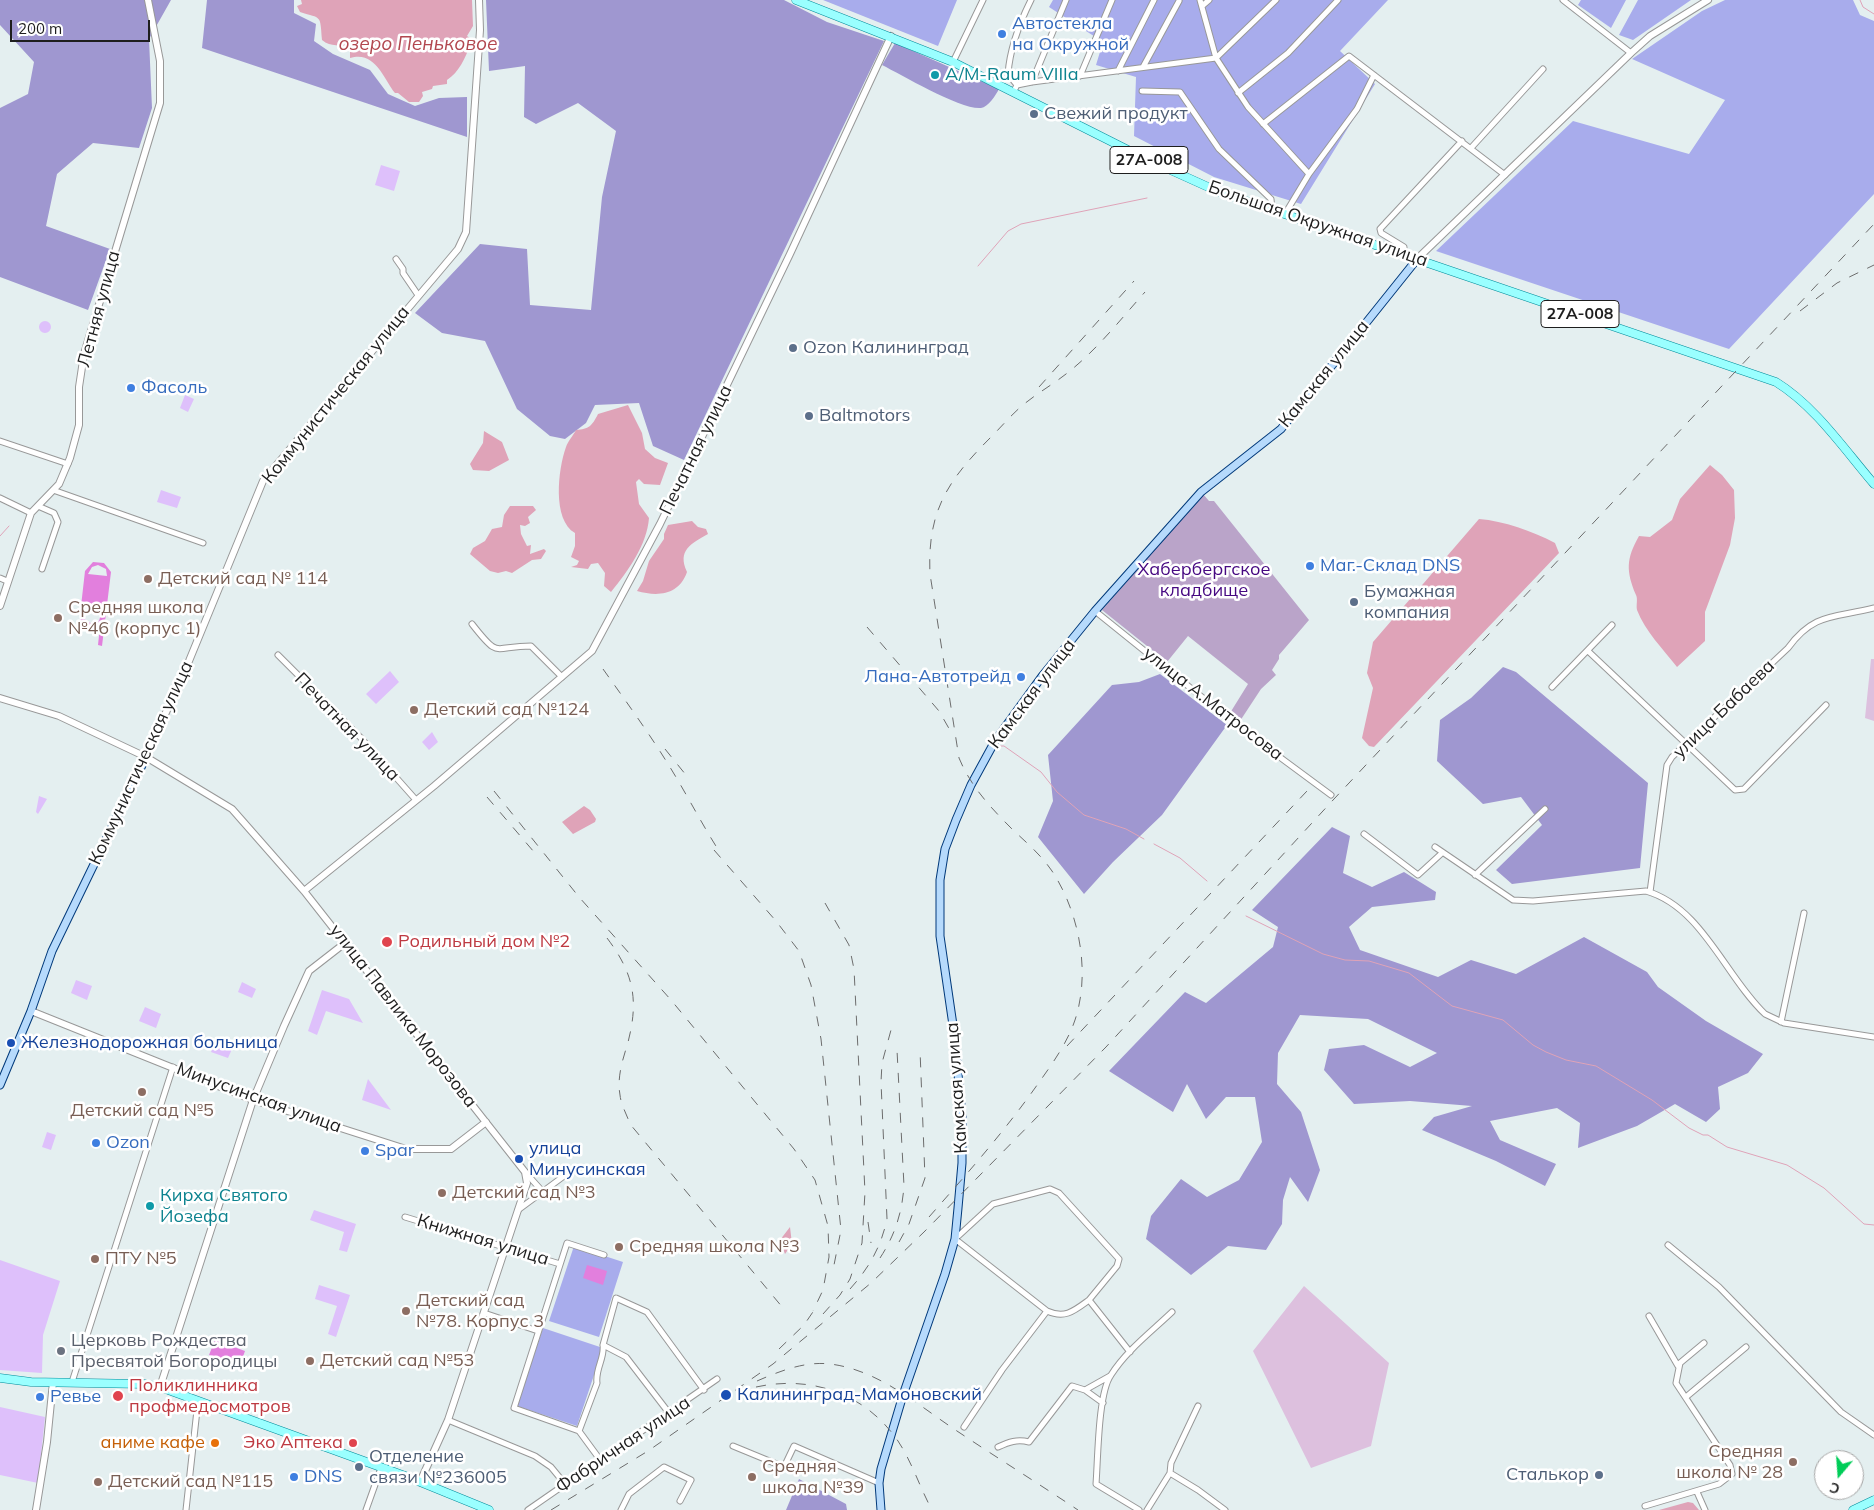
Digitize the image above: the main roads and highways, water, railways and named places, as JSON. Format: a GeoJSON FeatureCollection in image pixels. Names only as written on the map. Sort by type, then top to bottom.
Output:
{"type":"FeatureCollection","features":[{"type":"Feature","properties":{"kind":"main road","name":"Большая Окружная улица"},"geometry":{"type":"LineString","coordinates":[[796,0],[891,36],[1016,88],[1144,158],[1217,191],[1743,369],[1776,382],[1796,396],[1874,484]]}},
{"type":"Feature","properties":{"kind":"main road","name":"Камская улица"},"geometry":{"type":"LineString","coordinates":[[881,1510],[879,1483],[903,1395],[934,1308],[954,1239],[962,1179],[962,1116],[954,1032],[940,936],[940,880],[942,865],[956,820],[988,752],[1023,701],[1096,611],[1201,492],[1281,429],[1418,258]]}},
{"type":"Feature","properties":{"kind":"main road","name":"Коммунистическая улица"},"geometry":{"type":"LineString","coordinates":[[0,1085],[31,1011],[51,954],[146,757]]}},
{"type":"Feature","properties":{"kind":"main road"},"geometry":{"type":"LineString","coordinates":[[0,1378],[53,1382],[144,1384],[160,1387],[420,1482],[489,1510]]}},
{"type":"Feature","properties":{"kind":"main road"},"geometry":{"type":"LineString","coordinates":[[1853,1510],[1874,1500]]}},
{"type":"Feature","properties":{"kind":"water","name":"озеро Пеньковое"},"geometry":{"type":"Polygon","coordinates":[[[301,0],[472,0],[473,26],[467,36],[475,42],[470,45],[461,65],[447,80],[447,84],[433,86],[432,89],[422,92],[423,96],[419,102],[409,102],[398,93],[395,93],[378,67],[372,62],[366,58],[350,58],[350,49],[329,44],[322,40],[320,22],[316,17],[300,12],[297,6],[302,4],[301,0]]]}},
{"type":"Feature","properties":{"kind":"water"},"geometry":{"type":"Polygon","coordinates":[[[628,405],[642,433],[645,449],[655,458],[668,463],[660,485],[644,484],[639,479],[636,482],[639,504],[649,518],[645,538],[636,557],[611,592],[604,586],[605,573],[598,563],[591,564],[588,569],[571,567],[577,565],[579,561],[571,557],[575,546],[575,533],[563,517],[560,506],[559,480],[566,447],[576,430],[590,426],[598,414],[628,405]]]}},
{"type":"Feature","properties":{"kind":"water"},"geometry":{"type":"Polygon","coordinates":[[[484,431],[502,442],[509,460],[489,471],[473,470],[470,464],[483,443],[484,431]]]}},
{"type":"Feature","properties":{"kind":"water"},"geometry":{"type":"Polygon","coordinates":[[[1710,465],[1722,475],[1734,490],[1735,518],[1730,545],[1705,612],[1705,641],[1677,667],[1649,633],[1640,618],[1637,610],[1637,597],[1630,579],[1630,558],[1639,536],[1650,537],[1672,520],[1680,499],[1710,465]]]}},
{"type":"Feature","properties":{"kind":"water"},"geometry":{"type":"Polygon","coordinates":[[[510,506],[533,506],[536,510],[528,517],[530,523],[525,526],[520,525],[521,534],[527,546],[531,545],[530,554],[544,549],[546,551],[541,559],[532,560],[512,573],[506,571],[498,573],[490,571],[470,554],[473,548],[485,541],[492,529],[502,527],[504,515],[510,506]]]}},
{"type":"Feature","properties":{"kind":"water"},"geometry":{"type":"Polygon","coordinates":[[[1479,519],[1508,524],[1537,534],[1555,543],[1559,553],[1374,747],[1369,746],[1362,738],[1373,688],[1367,673],[1373,642],[1479,519]]]}},
{"type":"Feature","properties":{"kind":"water"},"geometry":{"type":"Polygon","coordinates":[[[692,521],[698,527],[706,529],[708,534],[687,548],[684,564],[687,572],[679,586],[660,594],[637,591],[643,581],[649,561],[664,539],[668,525],[692,521]]]}},
{"type":"Feature","properties":{"kind":"water"},"geometry":{"type":"Polygon","coordinates":[[[584,806],[590,810],[596,819],[595,822],[573,834],[562,822],[584,806]]]}},
{"type":"Feature","properties":{"kind":"water"},"geometry":{"type":"Polygon","coordinates":[[[790,1227],[792,1244],[785,1254],[780,1240],[790,1227]]]}},
{"type":"Feature","properties":{"kind":"water"},"geometry":{"type":"Polygon","coordinates":[[[1688,1502],[1693,1503],[1699,1510],[1659,1510],[1688,1502]]]}},
{"type":"Feature","properties":{"kind":"waterway"},"geometry":{"type":"LineString","coordinates":[[1860,0],[1863,7],[1874,14]]}},
{"type":"Feature","properties":{"kind":"waterway"},"geometry":{"type":"LineString","coordinates":[[978,266],[1008,231],[1021,224],[1147,198]]}},
{"type":"Feature","properties":{"kind":"waterway"},"geometry":{"type":"LineString","coordinates":[[0,536],[9,526]]}},
{"type":"Feature","properties":{"kind":"waterway"},"geometry":{"type":"LineString","coordinates":[[1000,746],[1004,746],[1041,772],[1057,792],[1084,815],[1126,829],[1144,839]]}},
{"type":"Feature","properties":{"kind":"waterway"},"geometry":{"type":"LineString","coordinates":[[1154,844],[1180,858],[1207,881]]}},
{"type":"Feature","properties":{"kind":"waterway"},"geometry":{"type":"LineString","coordinates":[[1246,916],[1323,954],[1345,960],[1369,961],[1409,973],[1452,1006],[1503,1020],[1533,1045],[1546,1052],[1566,1060],[1596,1066],[1652,1100],[1689,1128],[1703,1135],[1708,1135],[1727,1147],[1787,1165],[1824,1188],[1864,1224],[1874,1225]]}},
{"type":"Feature","properties":{"kind":"railway"},"geometry":{"type":"LineString","coordinates":[[551,1510],[648,1451],[773,1364],[871,1283],[924,1232],[1106,1047],[1334,799],[1874,224]]}},
{"type":"Feature","properties":{"kind":"railway"},"geometry":{"type":"LineString","coordinates":[[1800,311],[1837,283],[1874,265]]}},
{"type":"Feature","properties":{"kind":"railway"},"geometry":{"type":"LineString","coordinates":[[1039,387],[1134,281]]}},
{"type":"Feature","properties":{"kind":"railway"},"geometry":{"type":"LineString","coordinates":[[929,1217],[997,1138],[1052,1064],[1063,1047],[1075,1020],[1082,982],[1080,943],[1069,905],[1061,887],[1052,871],[1034,849],[982,797],[969,778],[959,758],[930,574],[932,531],[944,497],[964,466],[1019,408],[1077,365],[1107,335],[1145,292]]}},
{"type":"Feature","properties":{"kind":"railway"},"geometry":{"type":"LineString","coordinates":[[867,627],[939,711],[951,732]]}},
{"type":"Feature","properties":{"kind":"railway"},"geometry":{"type":"LineString","coordinates":[[603,669],[662,754],[721,854]]}},
{"type":"Feature","properties":{"kind":"railway"},"geometry":{"type":"LineString","coordinates":[[665,749],[690,780]]}},
{"type":"Feature","properties":{"kind":"railway"},"geometry":{"type":"LineString","coordinates":[[494,791],[579,897],[671,1000],[794,1149],[815,1180],[828,1226],[829,1257],[823,1290],[813,1311]]}},
{"type":"Feature","properties":{"kind":"railway"},"geometry":{"type":"LineString","coordinates":[[1067,1046],[1307,791]]}},
{"type":"Feature","properties":{"kind":"railway"},"geometry":{"type":"LineString","coordinates":[[487,797],[534,852]]}},
{"type":"Feature","properties":{"kind":"railway"},"geometry":{"type":"LineString","coordinates":[[714,850],[776,921],[799,951],[811,985],[821,1039],[841,1230],[833,1270]]}},
{"type":"Feature","properties":{"kind":"railway"},"geometry":{"type":"LineString","coordinates":[[823,1314],[840,1295],[850,1279],[862,1243],[865,1192],[854,969],[849,945],[825,903]]}},
{"type":"Feature","properties":{"kind":"railway"},"geometry":{"type":"LineString","coordinates":[[607,938],[624,964],[632,989],[633,1016],[620,1070],[619,1083],[622,1102],[630,1124],[783,1308]]}},
{"type":"Feature","properties":{"kind":"railway"},"geometry":{"type":"LineString","coordinates":[[850,1289],[873,1257],[887,1219],[881,1082],[882,1063],[891,1030]]}},
{"type":"Feature","properties":{"kind":"railway"},"geometry":{"type":"LineString","coordinates":[[880,1258],[897,1224],[904,1186],[897,1050]]}},
{"type":"Feature","properties":{"kind":"railway"},"geometry":{"type":"LineString","coordinates":[[899,1242],[909,1224],[925,1178],[920,1050]]}},
{"type":"Feature","properties":{"kind":"railway"},"geometry":{"type":"LineString","coordinates":[[868,1222],[871,1243]]}},
{"type":"Feature","properties":{"kind":"railway"},"geometry":{"type":"LineString","coordinates":[[779,1349],[804,1325],[817,1306]]}},
{"type":"Feature","properties":{"kind":"railway"},"geometry":{"type":"LineString","coordinates":[[757,1381],[784,1370],[802,1365],[821,1363],[848,1368],[866,1374],[899,1391],[1078,1510]]}},
{"type":"Feature","properties":{"kind":"railway"},"geometry":{"type":"LineString","coordinates":[[756,1387],[777,1384],[816,1386],[853,1400],[870,1411],[885,1424],[898,1441],[932,1510]]}},
{"type":"Feature","properties":{"kind":"place","name":"Автостекла на Окружной"},"geometry":{"type":"Point","coordinates":[1002,34]}},
{"type":"Feature","properties":{"kind":"place","name":"A/M-Raum VIIIa"},"geometry":{"type":"Point","coordinates":[935,75]}},
{"type":"Feature","properties":{"kind":"place","name":"Свежий продукт"},"geometry":{"type":"Point","coordinates":[1034,114]}},
{"type":"Feature","properties":{"kind":"place","name":"Ozon Калининград"},"geometry":{"type":"Point","coordinates":[793,348]}},
{"type":"Feature","properties":{"kind":"place","name":"Фасоль"},"geometry":{"type":"Point","coordinates":[131,388]}},
{"type":"Feature","properties":{"kind":"place","name":"Baltmotors"},"geometry":{"type":"Point","coordinates":[809,416]}},
{"type":"Feature","properties":{"kind":"place","name":"Маг.-Склад DNS"},"geometry":{"type":"Point","coordinates":[1310,566]}},
{"type":"Feature","properties":{"kind":"place","name":"Детский сад № 114"},"geometry":{"type":"Point","coordinates":[148,579]}},
{"type":"Feature","properties":{"kind":"place","name":"Бумажная компания"},"geometry":{"type":"Point","coordinates":[1354,602]}},
{"type":"Feature","properties":{"kind":"place","name":"Средняя школа №46 (корпус 1)"},"geometry":{"type":"Point","coordinates":[58,618]}},
{"type":"Feature","properties":{"kind":"place","name":"Лана-Автотрейд"},"geometry":{"type":"Point","coordinates":[1021,677]}},
{"type":"Feature","properties":{"kind":"place","name":"Детский сад №124"},"geometry":{"type":"Point","coordinates":[414,710]}},
{"type":"Feature","properties":{"kind":"place","name":"Родильный дом №2"},"geometry":{"type":"Point","coordinates":[387,942]}},
{"type":"Feature","properties":{"kind":"place","name":"Железнодорожная больница"},"geometry":{"type":"Point","coordinates":[11,1043]}},
{"type":"Feature","properties":{"kind":"place","name":"Детский сад №5"},"geometry":{"type":"Point","coordinates":[142,1092]}},
{"type":"Feature","properties":{"kind":"place","name":"Ozon"},"geometry":{"type":"Point","coordinates":[96,1143]}},
{"type":"Feature","properties":{"kind":"place","name":"Spar"},"geometry":{"type":"Point","coordinates":[365,1151]}},
{"type":"Feature","properties":{"kind":"place","name":"улица Минусинская"},"geometry":{"type":"Point","coordinates":[519,1159]}},
{"type":"Feature","properties":{"kind":"place","name":"Детский сад №3"},"geometry":{"type":"Point","coordinates":[442,1193]}},
{"type":"Feature","properties":{"kind":"place","name":"Кирха Святого Йозефа"},"geometry":{"type":"Point","coordinates":[150,1206]}},
{"type":"Feature","properties":{"kind":"place","name":"Средняя школа №3"},"geometry":{"type":"Point","coordinates":[619,1247]}},
{"type":"Feature","properties":{"kind":"place","name":"ПТУ №5"},"geometry":{"type":"Point","coordinates":[95,1259]}},
{"type":"Feature","properties":{"kind":"place","name":"Детский сад №78. Корпус 3"},"geometry":{"type":"Point","coordinates":[406,1311]}},
{"type":"Feature","properties":{"kind":"place","name":"Церковь Рождества Пресвятой Богородицы"},"geometry":{"type":"Point","coordinates":[61,1351]}},
{"type":"Feature","properties":{"kind":"place","name":"Детский сад №53"},"geometry":{"type":"Point","coordinates":[310,1361]}},
{"type":"Feature","properties":{"kind":"place","name":"Калининград-Мамоновский"},"geometry":{"type":"Point","coordinates":[726,1395]}},
{"type":"Feature","properties":{"kind":"place","name":"Поликлинника профмедосмотров"},"geometry":{"type":"Point","coordinates":[118,1396]}},
{"type":"Feature","properties":{"kind":"place","name":"Ревье"},"geometry":{"type":"Point","coordinates":[40,1397]}},
{"type":"Feature","properties":{"kind":"place","name":"аниме кафе"},"geometry":{"type":"Point","coordinates":[215,1443]}},
{"type":"Feature","properties":{"kind":"place","name":"Эко Аптека"},"geometry":{"type":"Point","coordinates":[353,1443]}},
{"type":"Feature","properties":{"kind":"place","name":"Средняя школа № 28"},"geometry":{"type":"Point","coordinates":[1793,1462]}},
{"type":"Feature","properties":{"kind":"place","name":"Отделение связи №236005"},"geometry":{"type":"Point","coordinates":[359,1467]}},
{"type":"Feature","properties":{"kind":"place","name":"Сталькор"},"geometry":{"type":"Point","coordinates":[1599,1475]}},
{"type":"Feature","properties":{"kind":"place","name":"DNS"},"geometry":{"type":"Point","coordinates":[294,1477]}},
{"type":"Feature","properties":{"kind":"place","name":"Средняя школа №39"},"geometry":{"type":"Point","coordinates":[752,1477]}},
{"type":"Feature","properties":{"kind":"place","name":"Детский сад №115"},"geometry":{"type":"Point","coordinates":[98,1482]}},
{"type":"Feature","properties":{"kind":"park label","name":"Хабербергское кладбище"},"geometry":{"type":"Point","coordinates":[1204,580]}}]}
